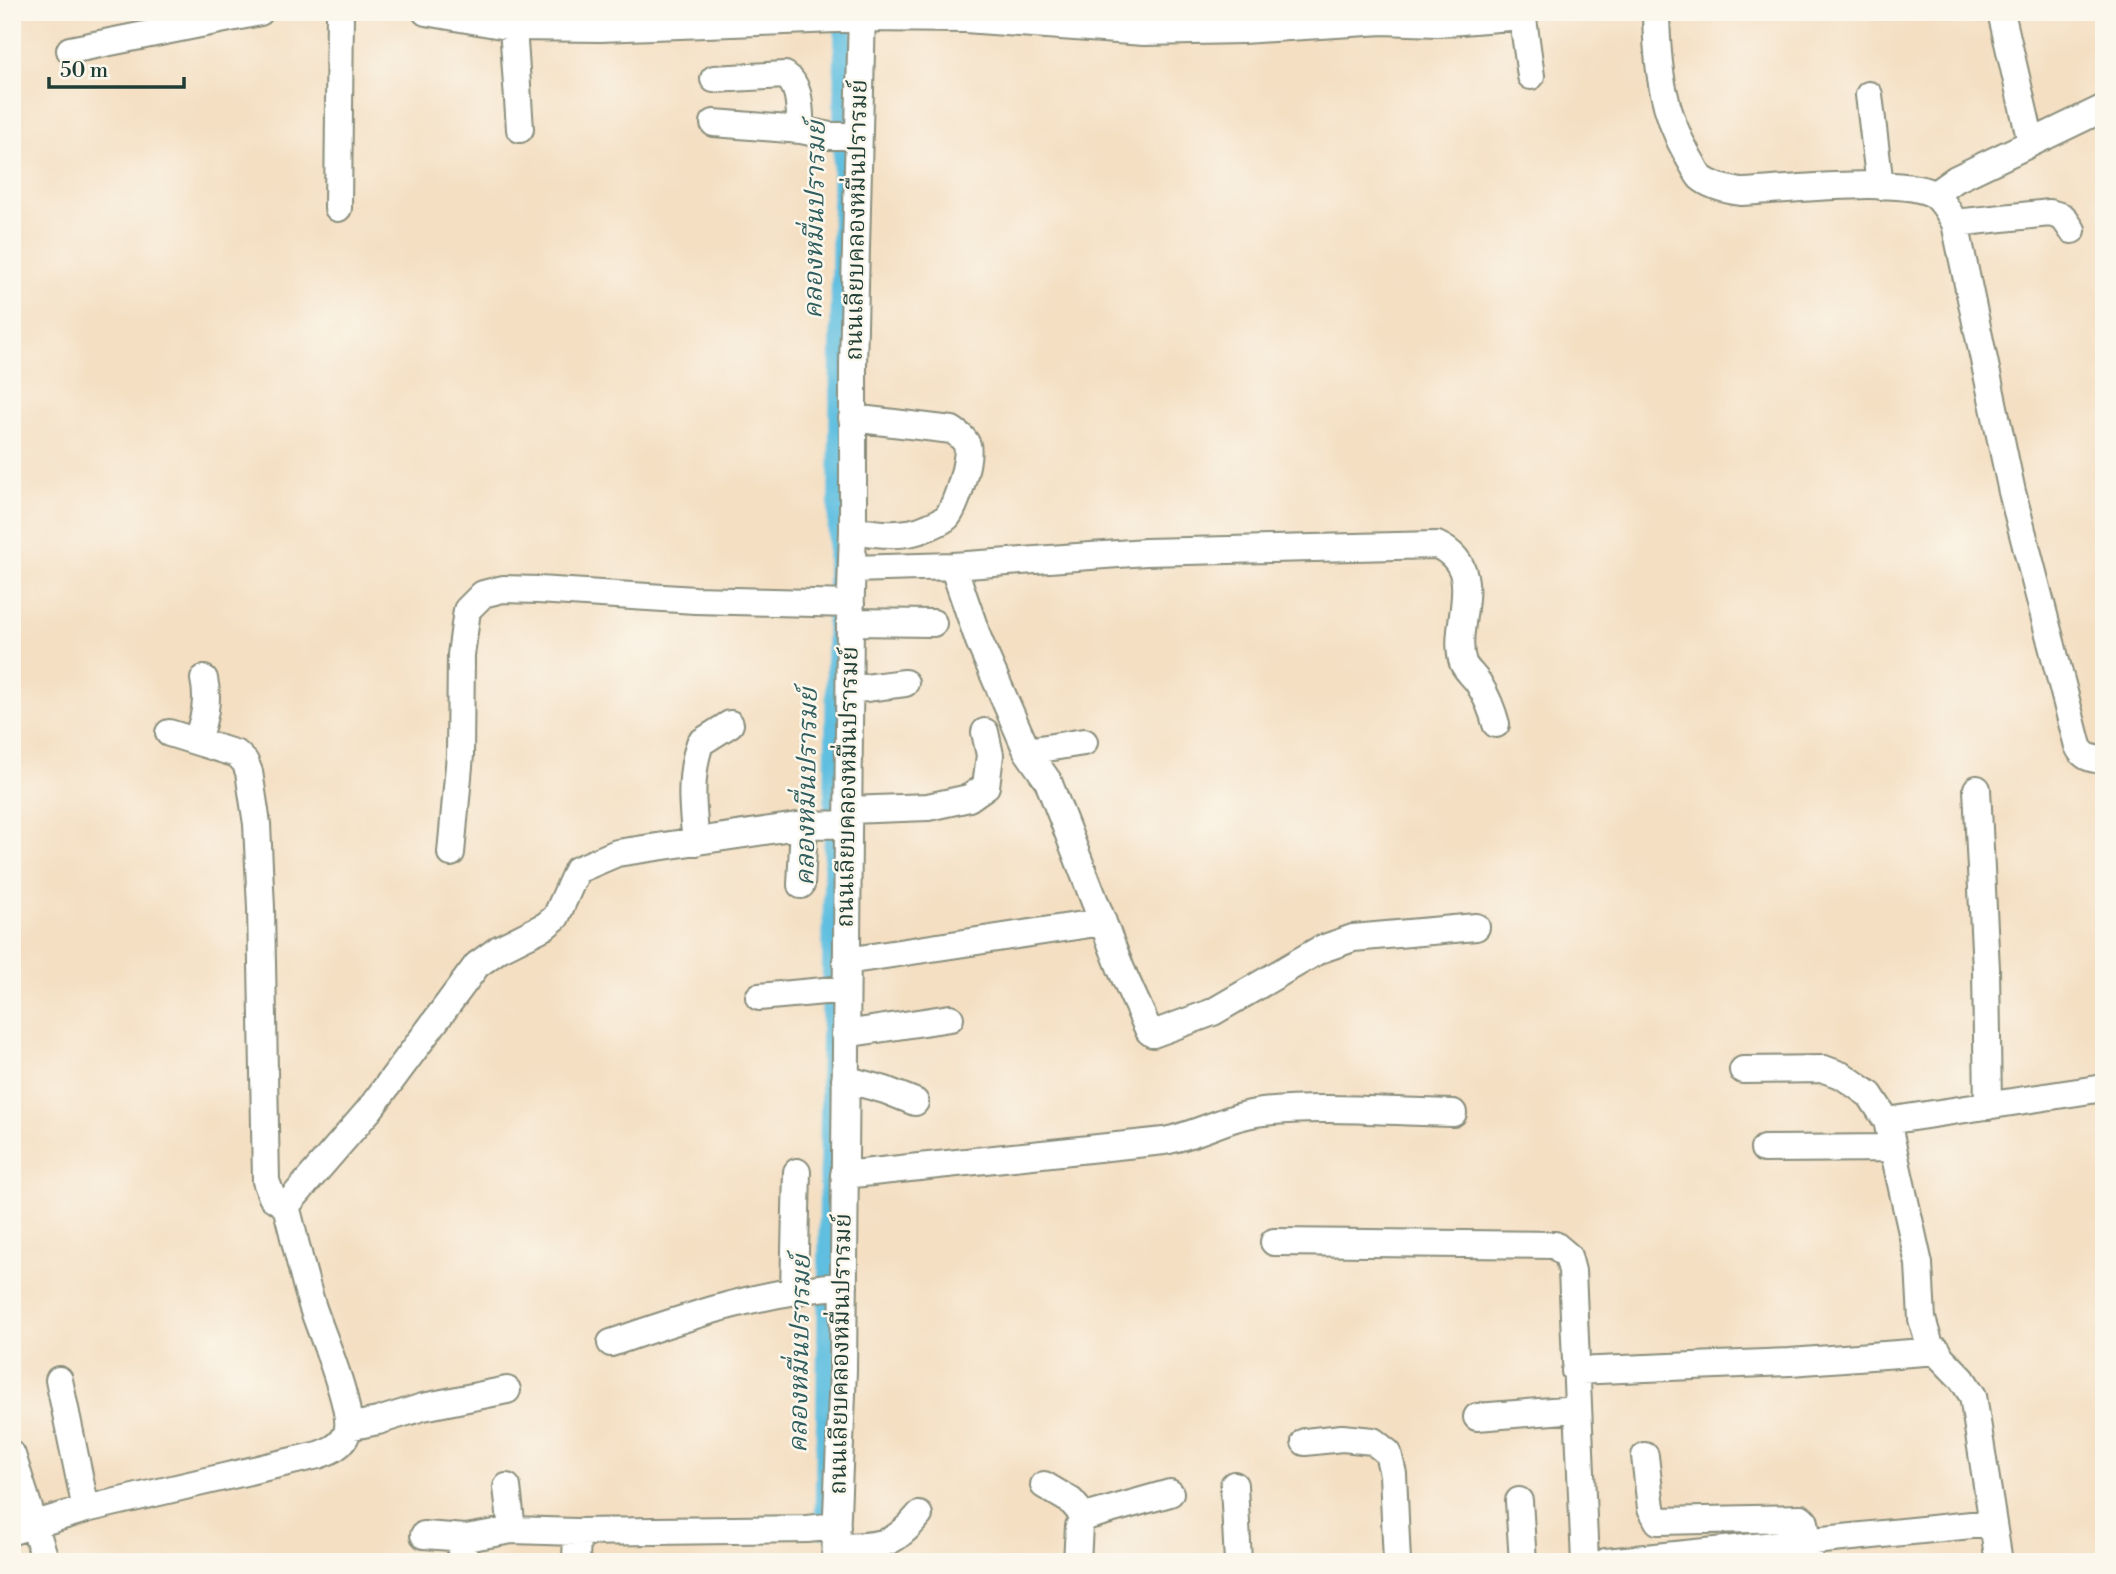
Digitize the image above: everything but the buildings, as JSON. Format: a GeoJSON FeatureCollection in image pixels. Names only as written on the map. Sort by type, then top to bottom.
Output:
{"type":"FeatureCollection","features":[{"type":"Feature","properties":{"kind":"street"},"geometry":{"type":"LineString","coordinates":[[70,50],[260,12]]}},
{"type":"Feature","properties":{"kind":"street"},"geometry":{"type":"LineString","coordinates":[[338,208],[340,12]]}},
{"type":"Feature","properties":{"kind":"street"},"geometry":{"type":"LineString","coordinates":[[426,12],[513,27],[601,20],[850,17],[965,19],[1144,32],[1242,30],[1383,17],[1437,23],[1522,14],[1531,76]]}},
{"type":"Feature","properties":{"kind":"street"},"geometry":{"type":"LineString","coordinates":[[1656,12],[1660,79],[1667,112],[1701,178],[1725,189],[1741,192],[1879,175],[1908,187],[1944,188],[2031,142],[2104,108]]}},
{"type":"Feature","properties":{"kind":"street"},"geometry":{"type":"LineString","coordinates":[[2001,12],[2031,142]]}},
{"type":"Feature","properties":{"kind":"street","name":"ถนนเลียบคลองหมื่นปรารมย์"},"geometry":{"type":"LineString","coordinates":[[836,1545],[822,1287],[844,1175],[845,1034],[832,991],[846,961],[831,821],[849,690],[840,608],[852,569],[853,530],[845,136],[850,17]]}},
{"type":"Feature","properties":{"kind":"street"},"geometry":{"type":"LineString","coordinates":[[513,27],[520,129]]}},
{"type":"Feature","properties":{"kind":"street"},"geometry":{"type":"LineString","coordinates":[[714,79],[785,75],[792,79],[796,88],[801,130]]}},
{"type":"Feature","properties":{"kind":"street"},"geometry":{"type":"LineString","coordinates":[[1869,95],[1879,175]]}},
{"type":"Feature","properties":{"kind":"street"},"geometry":{"type":"LineString","coordinates":[[714,123],[845,136]]}},
{"type":"Feature","properties":{"kind":"street"},"geometry":{"type":"LineString","coordinates":[[1944,188],[1964,221],[2012,492],[2078,746],[2081,752],[2089,757],[2104,759]]}},
{"type":"Feature","properties":{"kind":"street"},"geometry":{"type":"LineString","coordinates":[[1964,221],[2050,213],[2063,217],[2072,230]]}},
{"type":"Feature","properties":{"kind":"street"},"geometry":{"type":"LineString","coordinates":[[852,418],[952,430],[962,437],[968,449],[957,498],[947,517],[925,529],[905,533],[881,534],[853,530]]}},
{"type":"Feature","properties":{"kind":"street"},"geometry":{"type":"LineString","coordinates":[[852,569],[953,566],[1146,552],[1437,545],[1451,552],[1460,568],[1467,592],[1461,628],[1464,664],[1489,700],[1496,724]]}},
{"type":"Feature","properties":{"kind":"street"},"geometry":{"type":"LineString","coordinates":[[953,566],[979,641],[1027,751],[1048,781],[1121,969],[1149,1031],[1153,1034],[1213,1012],[1319,950],[1353,938],[1476,927]]}},
{"type":"Feature","properties":{"kind":"street"},"geometry":{"type":"LineString","coordinates":[[451,853],[460,755],[461,656],[467,610],[482,594],[503,589],[538,590],[840,608],[933,623]]}},
{"type":"Feature","properties":{"kind":"street"},"geometry":{"type":"LineString","coordinates":[[197,740],[205,717],[207,694],[204,679]]}},
{"type":"Feature","properties":{"kind":"street"},"geometry":{"type":"LineString","coordinates":[[849,690],[905,683]]}},
{"type":"Feature","properties":{"kind":"street"},"geometry":{"type":"LineString","coordinates":[[696,842],[691,780],[694,761],[700,743],[730,724]]}},
{"type":"Feature","properties":{"kind":"street"},"geometry":{"type":"LineString","coordinates":[[286,1206],[370,1109],[477,965],[499,949],[545,926],[555,917],[577,870],[617,853],[928,807],[969,798],[986,786],[990,755],[985,732]]}},
{"type":"Feature","properties":{"kind":"street"},"geometry":{"type":"LineString","coordinates":[[23,1527],[86,1509],[318,1455],[336,1448],[346,1436],[348,1427],[338,1379],[312,1304],[286,1206],[272,1197],[266,1181],[261,908],[257,824],[249,772],[245,762],[237,754],[169,733]]}},
{"type":"Feature","properties":{"kind":"street"},"geometry":{"type":"LineString","coordinates":[[1027,751],[1084,742]]}},
{"type":"Feature","properties":{"kind":"street"},"geometry":{"type":"LineString","coordinates":[[1977,789],[1986,969],[1988,1106]]}},
{"type":"Feature","properties":{"kind":"street"},"geometry":{"type":"LineString","coordinates":[[801,886],[831,821]]}},
{"type":"Feature","properties":{"kind":"street"},"geometry":{"type":"LineString","coordinates":[[846,961],[1103,922]]}},
{"type":"Feature","properties":{"kind":"street"},"geometry":{"type":"LineString","coordinates":[[759,997],[832,991]]}},
{"type":"Feature","properties":{"kind":"street"},"geometry":{"type":"LineString","coordinates":[[845,1034],[950,1017]]}},
{"type":"Feature","properties":{"kind":"street"},"geometry":{"type":"LineString","coordinates":[[1743,1070],[1824,1069],[1843,1076],[1870,1095],[1887,1121],[1919,1264],[1922,1319],[1930,1346],[1938,1351],[1973,1396],[1999,1562]]}},
{"type":"Feature","properties":{"kind":"street"},"geometry":{"type":"LineString","coordinates":[[845,1079],[915,1102]]}},
{"type":"Feature","properties":{"kind":"street"},"geometry":{"type":"LineString","coordinates":[[1887,1121],[2104,1088]]}},
{"type":"Feature","properties":{"kind":"street"},"geometry":{"type":"LineString","coordinates":[[844,1175],[1164,1141],[1189,1136],[1236,1118],[1261,1112],[1296,1110],[1453,1113]]}},
{"type":"Feature","properties":{"kind":"street"},"geometry":{"type":"LineString","coordinates":[[1764,1149],[1893,1148]]}},
{"type":"Feature","properties":{"kind":"street"},"geometry":{"type":"LineString","coordinates":[[611,1343],[710,1310],[822,1287],[797,1172]]}},
{"type":"Feature","properties":{"kind":"street"},"geometry":{"type":"LineString","coordinates":[[1274,1242],[1555,1245],[1568,1256],[1572,1271],[1585,1562]]}},
{"type":"Feature","properties":{"kind":"street"},"geometry":{"type":"LineString","coordinates":[[1575,1371],[1790,1362],[1938,1351]]}},
{"type":"Feature","properties":{"kind":"street"},"geometry":{"type":"LineString","coordinates":[[59,1380],[86,1509]]}},
{"type":"Feature","properties":{"kind":"street"},"geometry":{"type":"LineString","coordinates":[[348,1427],[378,1422],[423,1407],[507,1390]]}},
{"type":"Feature","properties":{"kind":"street"},"geometry":{"type":"LineString","coordinates":[[1477,1417],[1577,1409]]}},
{"type":"Feature","properties":{"kind":"street"},"geometry":{"type":"LineString","coordinates":[[1305,1442],[1342,1438],[1373,1441],[1388,1453],[1393,1475],[1397,1562]]}},
{"type":"Feature","properties":{"kind":"street"},"geometry":{"type":"LineString","coordinates":[[12,1455],[23,1527],[46,1562]]}},
{"type":"Feature","properties":{"kind":"street"},"geometry":{"type":"LineString","coordinates":[[1645,1456],[1651,1508],[1658,1521],[1801,1518],[1805,1522],[1809,1551]]}},
{"type":"Feature","properties":{"kind":"street"},"geometry":{"type":"LineString","coordinates":[[1044,1485],[1071,1501],[1084,1517]]}},
{"type":"Feature","properties":{"kind":"street"},"geometry":{"type":"LineString","coordinates":[[1234,1485],[1238,1562]]}},
{"type":"Feature","properties":{"kind":"street"},"geometry":{"type":"LineString","coordinates":[[507,1487],[512,1530]]}},
{"type":"Feature","properties":{"kind":"street"},"geometry":{"type":"LineString","coordinates":[[1077,1562],[1079,1526],[1084,1517],[1170,1493]]}},
{"type":"Feature","properties":{"kind":"street"},"geometry":{"type":"LineString","coordinates":[[1519,1501],[1522,1562]]}},
{"type":"Feature","properties":{"kind":"street"},"geometry":{"type":"LineString","coordinates":[[424,1535],[462,1550],[512,1530],[577,1532],[807,1529],[836,1545],[889,1543],[905,1532],[919,1515]]}},
{"type":"Feature","properties":{"kind":"street"},"geometry":{"type":"LineString","coordinates":[[1606,1562],[1809,1551],[1991,1523]]}},
{"type":"Feature","properties":{"kind":"street"},"geometry":{"type":"LineString","coordinates":[[576,1562],[577,1532]]}},
{"type":"Feature","properties":{"kind":"waterway","name":"คลองหมื่นปรารมย์"},"geometry":{"type":"LineString","coordinates":[[824,1529],[844,12]]}}]}
